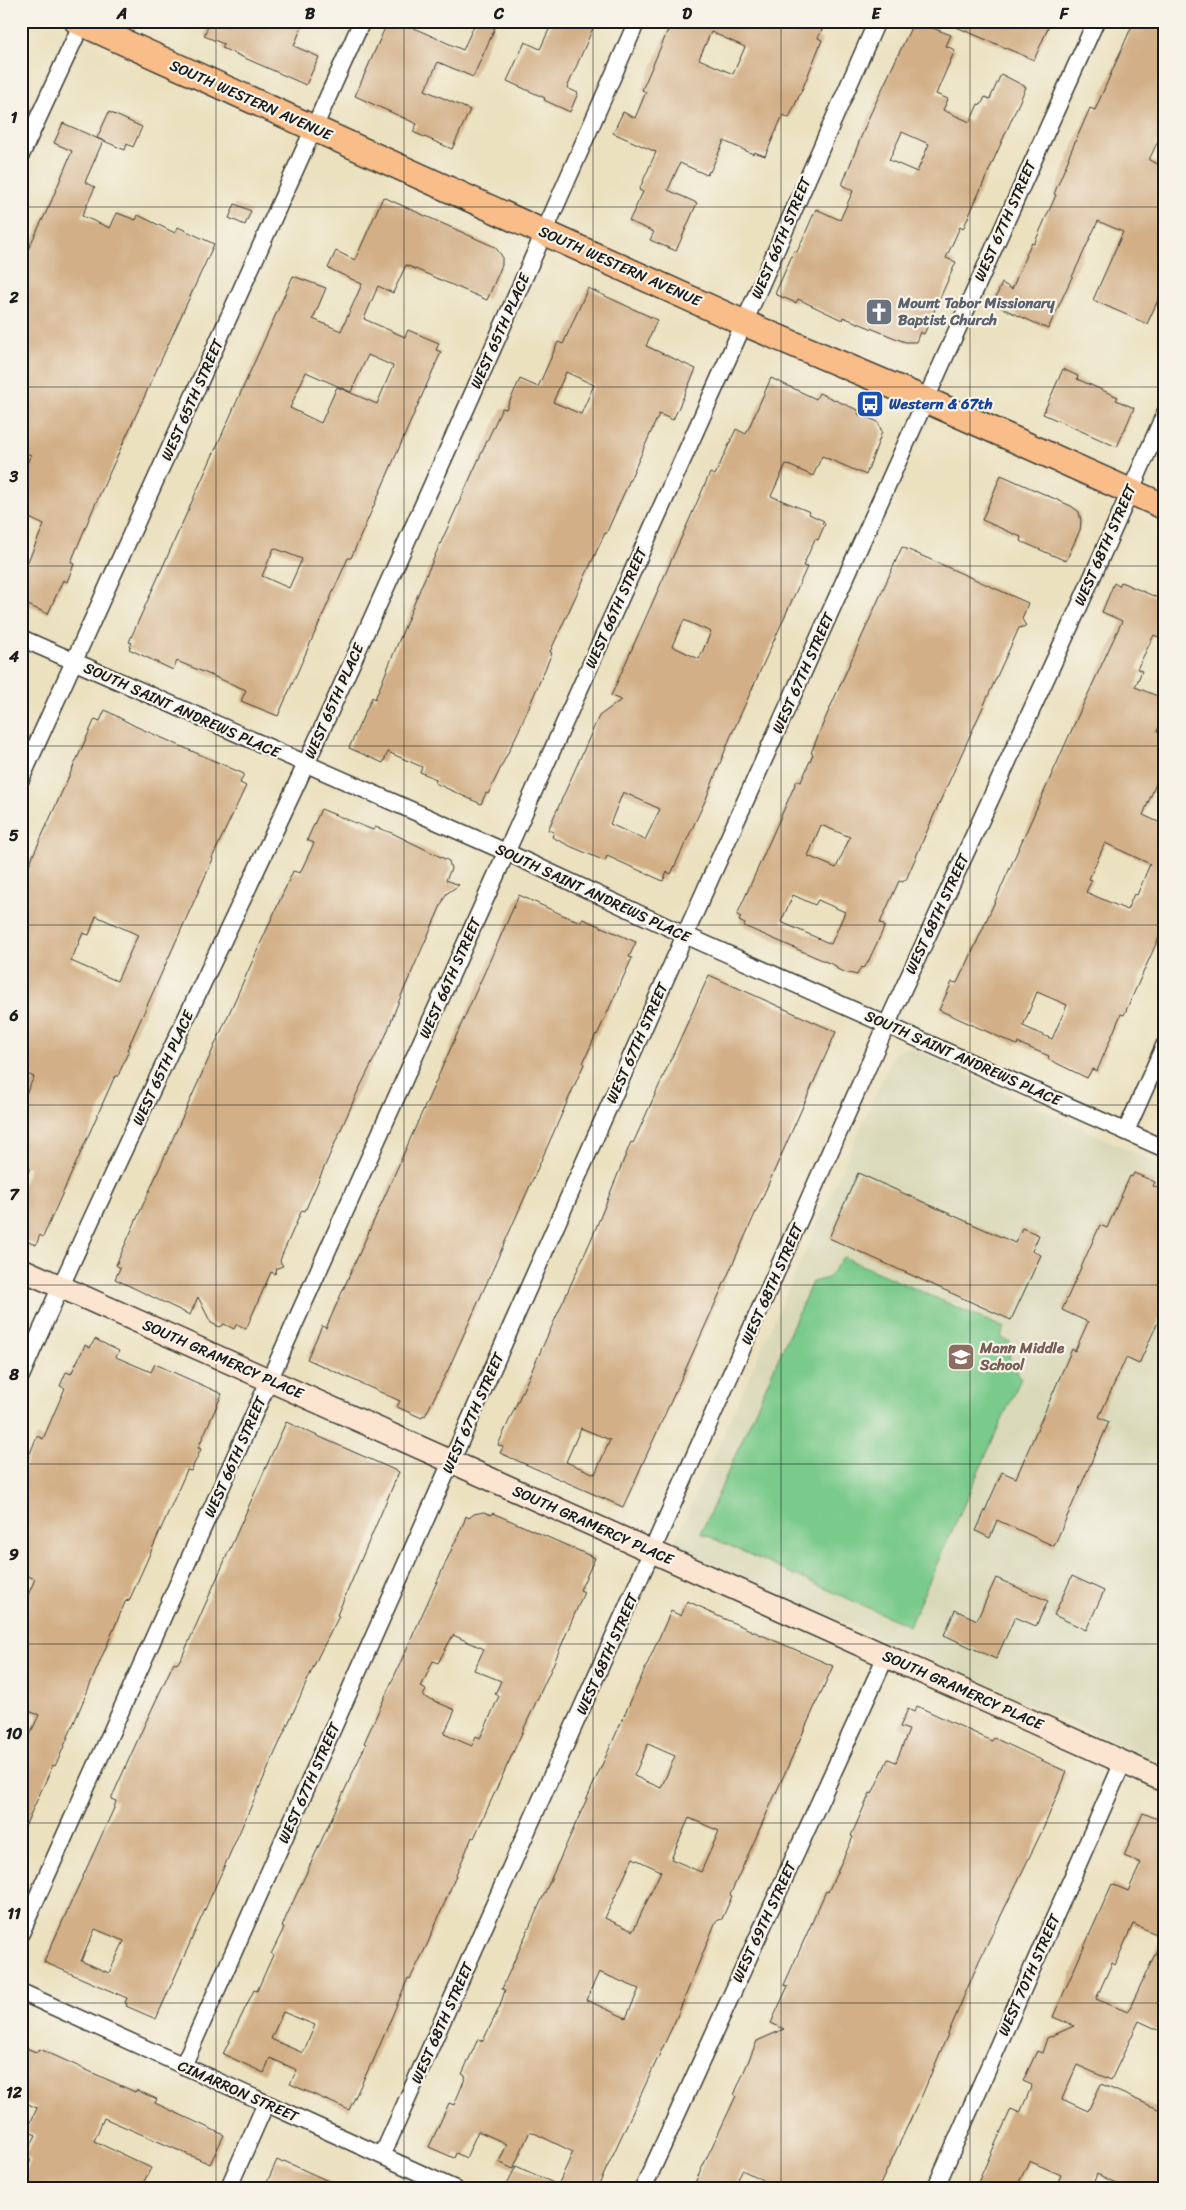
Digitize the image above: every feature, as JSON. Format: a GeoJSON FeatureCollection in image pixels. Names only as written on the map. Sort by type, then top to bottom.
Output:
{"type":"FeatureCollection","features":[{"type":"Feature","properties":{"kind":"main road","name":"SOUTH WESTERN AVENUE"},"geometry":{"type":"LineString","coordinates":[[80,22],[744,323],[926,400],[1165,507]]}},
{"type":"Feature","properties":{"kind":"street","name":"WEST 65TH STREET"},"geometry":{"type":"LineString","coordinates":[[21,779],[362,21]]}},
{"type":"Feature","properties":{"kind":"street","name":"WEST 65TH PLACE"},"geometry":{"type":"LineString","coordinates":[[21,1376],[60,1287],[305,764],[545,232],[637,21]]}},
{"type":"Feature","properties":{"kind":"street","name":"WEST 66TH STREET"},"geometry":{"type":"LineString","coordinates":[[21,1933],[744,323],[877,21]]}},
{"type":"Feature","properties":{"kind":"street","name":"WEST 67TH STREET"},"geometry":{"type":"LineString","coordinates":[[183,2066],[685,935],[926,400],[984,266],[1096,21]]}},
{"type":"Feature","properties":{"kind":"street"},"geometry":{"type":"LineString","coordinates":[[21,154],[80,22]]}},
{"type":"Feature","properties":{"kind":"street","name":"WEST 68TH STREET"},"geometry":{"type":"LineString","coordinates":[[382,2156],[887,1024],[1074,618],[1165,413]]}},
{"type":"Feature","properties":{"kind":"street","name":"SOUTH SAINT ANDREWS PLACE"},"geometry":{"type":"LineString","coordinates":[[21,638],[506,852],[685,935],[1165,1149]]}},
{"type":"Feature","properties":{"kind":"street"},"geometry":{"type":"LineString","coordinates":[[1126,1132],[1165,1044]]}},
{"type":"Feature","properties":{"kind":"street","name":"SOUTH GRAMERCY PLACE"},"geometry":{"type":"LineString","coordinates":[[21,1269],[1165,1781]]}},
{"type":"Feature","properties":{"kind":"street","name":"WEST 69TH STREET"},"geometry":{"type":"LineString","coordinates":[[643,2189],[886,1656]]}},
{"type":"Feature","properties":{"kind":"street","name":"WEST 70TH STREET"},"geometry":{"type":"LineString","coordinates":[[935,2189],[1123,1762]]}},
{"type":"Feature","properties":{"kind":"street","name":"CIMARRON STREET"},"geometry":{"type":"LineString","coordinates":[[21,1992],[455,2189]]}},
{"type":"Feature","properties":{"kind":"street"},"geometry":{"type":"LineString","coordinates":[[228,2189],[266,2103]]}},
{"type":"Feature","properties":{"kind":"shaded area","name":"Mann Middle School"},"geometry":{"type":"Polygon","coordinates":[[[909,1047],[1165,1167],[1165,1765],[673,1546],[894,1053],[909,1047]]]}},
{"type":"Feature","properties":{"kind":"green space"},"geometry":{"type":"Polygon","coordinates":[[[843,1257],[1004,1328],[1001,1337],[1014,1345],[1009,1357],[1021,1378],[909,1626],[701,1533],[812,1282],[828,1278],[843,1257]]]}},
{"type":"Feature","properties":{"kind":"building"},"geometry":{"type":"Polygon","coordinates":[[[210,21],[304,21],[294,46],[319,57],[306,85],[222,48],[224,44],[204,36],[210,21]]]}},
{"type":"Feature","properties":{"kind":"building"},"geometry":{"type":"Polygon","coordinates":[[[388,21],[398,21],[463,50],[476,21],[495,21],[492,27],[495,28],[473,77],[438,62],[425,90],[470,110],[452,149],[413,132],[417,124],[355,96],[388,21]]]}},
{"type":"Feature","properties":{"kind":"building"},"geometry":{"type":"Polygon","coordinates":[[[553,21],[596,21],[567,88],[578,93],[570,112],[544,100],[545,98],[507,81],[525,42],[540,49],[553,21]]]}},
{"type":"Feature","properties":{"kind":"building"},"geometry":{"type":"Polygon","coordinates":[[[672,21],[826,21],[818,38],[822,40],[804,85],[789,118],[783,115],[765,156],[754,152],[753,154],[724,141],[707,175],[680,163],[668,190],[697,203],[676,251],[650,240],[654,232],[629,221],[643,192],[639,190],[656,152],[613,133],[623,112],[635,118],[646,92],[642,90],[672,21]],[[711,32],[699,59],[733,74],[745,47],[711,32]]]}},
{"type":"Feature","properties":{"kind":"building"},"geometry":{"type":"Polygon","coordinates":[[[914,21],[951,35],[946,46],[955,50],[936,94],[948,99],[943,110],[970,122],[978,104],[981,105],[985,97],[990,99],[1001,74],[1026,87],[963,229],[960,227],[946,258],[956,262],[924,334],[920,332],[916,342],[905,342],[843,317],[842,320],[798,299],[796,303],[775,294],[794,251],[797,252],[816,209],[840,220],[853,191],[842,185],[869,117],[914,21]],[[902,132],[889,160],[917,172],[929,144],[902,132]]]}},
{"type":"Feature","properties":{"kind":"building"},"geometry":{"type":"Polygon","coordinates":[[[942,21],[1051,21],[1034,60],[942,21]]]}},
{"type":"Feature","properties":{"kind":"building"},"geometry":{"type":"Polygon","coordinates":[[[1134,21],[1165,21],[1165,136],[1161,134],[1149,160],[1165,167],[1165,285],[1147,324],[1093,300],[1123,232],[1098,221],[1048,329],[993,304],[1002,283],[1012,289],[1031,243],[1034,244],[1056,195],[1054,194],[1068,158],[1090,108],[1095,110],[1134,21]]]}},
{"type":"Feature","properties":{"kind":"building"},"geometry":{"type":"Polygon","coordinates":[[[109,112],[142,127],[133,147],[127,144],[125,150],[97,138],[109,112]]]}},
{"type":"Feature","properties":{"kind":"building"},"geometry":{"type":"Polygon","coordinates":[[[63,123],[103,141],[85,182],[95,187],[82,216],[110,228],[117,213],[136,220],[138,215],[175,233],[178,227],[214,244],[94,507],[71,562],[74,564],[67,582],[63,580],[48,614],[21,602],[21,577],[44,525],[21,514],[21,476],[31,455],[21,451],[21,264],[51,202],[72,151],[54,143],[63,123]]]}},
{"type":"Feature","properties":{"kind":"building"},"geometry":{"type":"Polygon","coordinates":[[[383,197],[495,247],[502,256],[502,265],[487,300],[406,265],[393,293],[378,286],[364,319],[405,337],[408,330],[439,343],[436,350],[441,352],[351,558],[348,558],[278,716],[241,701],[246,690],[177,661],[173,670],[129,649],[132,643],[129,642],[293,276],[326,288],[313,319],[341,331],[362,284],[328,268],[336,251],[355,260],[383,197]],[[368,355],[351,392],[306,372],[290,408],[321,423],[337,387],[377,404],[393,366],[368,355]],[[274,548],[262,576],[289,588],[302,559],[274,548]]]}},
{"type":"Feature","properties":{"kind":"building"},"geometry":{"type":"Polygon","coordinates":[[[235,204],[251,211],[245,225],[229,218],[235,204]]]}},
{"type":"Feature","properties":{"kind":"building"},"geometry":{"type":"Polygon","coordinates":[[[588,288],[657,320],[646,346],[696,369],[673,420],[659,414],[606,534],[550,652],[552,653],[519,730],[488,794],[486,793],[481,804],[435,783],[436,779],[420,772],[422,767],[388,752],[383,763],[349,748],[372,697],[375,699],[423,582],[502,408],[506,409],[520,379],[538,387],[558,342],[563,344],[588,288]],[[566,372],[553,402],[581,414],[594,385],[566,372]]]}},
{"type":"Feature","properties":{"kind":"building"},"geometry":{"type":"Polygon","coordinates":[[[1063,369],[1078,376],[1077,379],[1118,397],[1116,400],[1134,408],[1117,447],[1043,414],[1063,369]]]}},
{"type":"Feature","properties":{"kind":"building"},"geometry":{"type":"Polygon","coordinates":[[[771,378],[816,399],[819,393],[860,411],[858,414],[878,422],[882,432],[866,475],[822,456],[813,476],[786,464],[771,496],[810,512],[809,514],[824,521],[822,523],[825,524],[818,540],[815,539],[803,566],[807,567],[730,738],[706,799],[671,874],[667,872],[663,881],[607,856],[605,861],[572,847],[552,837],[554,832],[548,830],[599,716],[621,700],[611,696],[710,473],[715,475],[736,429],[746,434],[771,378]],[[684,620],[672,646],[699,659],[711,632],[684,620]],[[623,792],[610,824],[645,840],[660,809],[623,792]]]}},
{"type":"Feature","properties":{"kind":"building"},"geometry":{"type":"Polygon","coordinates":[[[1001,475],[1071,506],[1079,512],[1080,530],[1066,561],[1020,541],[1021,537],[982,520],[1001,475]]]}},
{"type":"Feature","properties":{"kind":"building"},"geometry":{"type":"Polygon","coordinates":[[[902,547],[1028,603],[1022,619],[1026,626],[1019,628],[906,880],[903,882],[899,881],[880,923],[884,925],[884,928],[867,964],[863,968],[861,967],[857,975],[837,969],[836,966],[744,926],[745,924],[739,921],[741,917],[737,915],[797,780],[801,782],[825,719],[902,547]],[[821,825],[808,856],[836,868],[850,837],[821,825]],[[793,895],[781,922],[831,944],[845,912],[818,900],[815,905],[793,895]]]}},
{"type":"Feature","properties":{"kind":"building"},"geometry":{"type":"Polygon","coordinates":[[[1121,582],[1165,601],[1165,640],[1154,635],[1137,669],[1142,671],[1135,687],[1165,699],[1165,713],[1157,731],[1165,734],[1165,762],[1143,815],[1165,825],[1165,924],[1124,1015],[1121,1014],[1097,1071],[1092,1069],[1087,1078],[1048,1059],[1049,1056],[1018,1043],[1017,1045],[939,1010],[952,982],[957,983],[966,966],[1122,621],[1102,612],[1114,583],[1119,586],[1121,582]],[[1105,843],[1089,879],[1092,880],[1086,892],[1127,910],[1134,894],[1137,895],[1150,864],[1105,843]],[[1037,992],[1023,1026],[1052,1039],[1067,1005],[1037,992]]]}},
{"type":"Feature","properties":{"kind":"building"},"geometry":{"type":"Polygon","coordinates":[[[105,710],[135,726],[244,774],[240,783],[246,786],[127,1050],[129,1050],[118,1076],[114,1078],[43,1237],[40,1235],[36,1245],[21,1239],[21,1187],[30,1168],[21,1163],[21,1104],[34,1077],[21,1071],[21,870],[26,871],[95,719],[100,721],[105,710]],[[96,916],[89,935],[83,933],[71,961],[117,981],[138,935],[96,916]]]}},
{"type":"Feature","properties":{"kind":"building"},"geometry":{"type":"Polygon","coordinates":[[[321,809],[373,830],[375,827],[392,833],[449,861],[451,869],[446,880],[459,885],[446,894],[386,1035],[357,1093],[305,1211],[302,1210],[282,1255],[280,1261],[283,1266],[277,1268],[275,1274],[271,1272],[246,1329],[237,1324],[234,1329],[224,1324],[220,1327],[211,1323],[198,1297],[190,1315],[115,1279],[120,1268],[116,1265],[293,871],[300,873],[314,843],[307,840],[321,809]]]}},
{"type":"Feature","properties":{"kind":"building"},"geometry":{"type":"Polygon","coordinates":[[[519,895],[565,916],[581,922],[583,919],[636,942],[629,957],[632,958],[583,1063],[448,1370],[425,1416],[423,1415],[422,1418],[397,1407],[400,1401],[307,1359],[322,1326],[326,1328],[519,895]]]}},
{"type":"Feature","properties":{"kind":"building"},"geometry":{"type":"Polygon","coordinates":[[[709,975],[836,1032],[623,1507],[500,1453],[503,1447],[498,1445],[591,1240],[631,1142],[633,1143],[709,975]],[[581,1428],[566,1462],[595,1474],[610,1440],[581,1428]]]}},
{"type":"Feature","properties":{"kind":"building"},"geometry":{"type":"Polygon","coordinates":[[[858,1173],[1015,1243],[1022,1228],[1039,1235],[1032,1251],[1041,1255],[1011,1320],[829,1238],[858,1173]]]}},
{"type":"Feature","properties":{"kind":"building"},"geometry":{"type":"Polygon","coordinates":[[[1134,1173],[1155,1182],[1153,1186],[1165,1191],[1165,1306],[1139,1364],[1126,1358],[1099,1417],[1109,1422],[1054,1546],[997,1520],[990,1538],[976,1531],[1002,1472],[1016,1478],[1072,1349],[1075,1351],[1088,1322],[1062,1310],[1100,1225],[1107,1228],[1130,1176],[1132,1177],[1134,1173]]]}},
{"type":"Feature","properties":{"kind":"building"},"geometry":{"type":"Polygon","coordinates":[[[95,1339],[119,1351],[116,1357],[151,1372],[155,1364],[222,1394],[198,1448],[201,1449],[191,1471],[187,1470],[129,1601],[126,1600],[59,1758],[55,1766],[53,1765],[21,1835],[21,1753],[39,1715],[21,1708],[21,1611],[35,1579],[21,1573],[21,1476],[37,1436],[43,1439],[65,1388],[60,1386],[66,1372],[71,1374],[85,1345],[90,1348],[95,1339]]]}},
{"type":"Feature","properties":{"kind":"building"},"geometry":{"type":"Polygon","coordinates":[[[286,1422],[399,1472],[337,1615],[339,1616],[317,1659],[156,2019],[126,2006],[127,1998],[44,1962],[114,1808],[116,1801],[111,1799],[144,1726],[174,1662],[177,1664],[182,1657],[286,1422]],[[95,1929],[81,1961],[109,1973],[124,1941],[95,1929]]]}},
{"type":"Feature","properties":{"kind":"building"},"geometry":{"type":"Polygon","coordinates":[[[484,1512],[491,1515],[492,1513],[595,1558],[580,1590],[584,1592],[553,1665],[474,1838],[472,1837],[427,1945],[410,1979],[408,1978],[372,2064],[349,2110],[290,2084],[297,2070],[270,2058],[264,2073],[223,2054],[254,1990],[257,1991],[273,1955],[271,1954],[284,1928],[282,1927],[286,1917],[366,1744],[364,1743],[466,1516],[469,1518],[474,1514],[484,1512]],[[453,1635],[438,1663],[433,1661],[421,1687],[426,1690],[423,1696],[455,1710],[444,1734],[472,1746],[476,1736],[480,1738],[485,1728],[499,1696],[495,1694],[501,1681],[474,1670],[484,1649],[453,1635]],[[283,2012],[271,2039],[303,2053],[315,2025],[283,2012]]]}},
{"type":"Feature","properties":{"kind":"building"},"geometry":{"type":"Polygon","coordinates":[[[1072,1576],[1104,1591],[1086,1630],[1054,1615],[1072,1576]]]}},
{"type":"Feature","properties":{"kind":"building"},"geometry":{"type":"Polygon","coordinates":[[[996,1578],[1048,1601],[1036,1626],[1015,1617],[996,1659],[944,1635],[955,1610],[977,1620],[996,1578]]]}},
{"type":"Feature","properties":{"kind":"building"},"geometry":{"type":"Polygon","coordinates":[[[687,1601],[833,1666],[730,1895],[732,1896],[722,1919],[716,1921],[676,2019],[597,2189],[517,2189],[507,2184],[516,2166],[558,2185],[573,2152],[530,2131],[513,2169],[499,2162],[507,2144],[478,2131],[466,2158],[456,2153],[454,2158],[429,2147],[449,2103],[454,2105],[466,2076],[462,2074],[478,2039],[483,2041],[500,2006],[505,1990],[502,1989],[507,1977],[671,1611],[681,1616],[687,1601]],[[648,1744],[634,1776],[661,1788],[675,1756],[648,1744]],[[689,1818],[671,1859],[701,1872],[719,1831],[689,1818]],[[633,1858],[605,1918],[633,1931],[661,1871],[633,1858]],[[599,1972],[586,2000],[626,2018],[639,1989],[599,1972]]]}},
{"type":"Feature","properties":{"kind":"building"},"geometry":{"type":"Polygon","coordinates":[[[917,1706],[992,1741],[994,1738],[1067,1772],[1043,1829],[979,1961],[923,2093],[878,2189],[781,2189],[742,2170],[734,2189],[692,2189],[736,2096],[734,2095],[757,2041],[784,2029],[771,2023],[788,1986],[784,1985],[826,1891],[828,1892],[853,1837],[851,1836],[870,1793],[872,1794],[888,1759],[896,1762],[909,1730],[900,1727],[908,1709],[914,1712],[917,1706]]]}},
{"type":"Feature","properties":{"kind":"building"},"geometry":{"type":"Polygon","coordinates":[[[1143,1813],[1165,1822],[1165,2033],[1139,2021],[1111,2080],[1077,2065],[1062,2099],[1088,2111],[1101,2084],[1165,2112],[1165,2168],[1156,2189],[1128,2189],[1097,2174],[1091,2189],[1055,2189],[1061,2175],[1029,2161],[1016,2189],[975,2189],[1011,2109],[1020,2113],[1032,2085],[1023,2081],[1037,2051],[1042,2053],[1047,2038],[1074,2026],[1053,2017],[1112,1884],[1128,1891],[1141,1863],[1124,1856],[1143,1813]],[[1133,1924],[1115,1965],[1112,1963],[1096,1999],[1128,2012],[1163,1937],[1133,1924]]]}},
{"type":"Feature","properties":{"kind":"building"},"geometry":{"type":"Polygon","coordinates":[[[21,2046],[36,2052],[40,2049],[135,2092],[136,2090],[157,2099],[155,2103],[224,2135],[210,2164],[104,2118],[94,2141],[151,2168],[140,2189],[21,2189],[21,2182],[31,2160],[25,2157],[36,2135],[27,2131],[37,2108],[21,2101],[21,2046]]]}},
{"type":"Feature","properties":{"kind":"building"},"geometry":{"type":"Polygon","coordinates":[[[277,2160],[283,2163],[284,2161],[346,2189],[264,2189],[277,2160]]]}},
{"type":"Feature","properties":{"kind":"place","name":"Mount Tabor Missionary Baptist Church"},"geometry":{"type":"Point","coordinates":[879,312]}},
{"type":"Feature","properties":{"kind":"place","name":"Western & 67th"},"geometry":{"type":"Point","coordinates":[870,404]}},
{"type":"Feature","properties":{"kind":"place","name":"Mann Middle School"},"geometry":{"type":"Point","coordinates":[961,1357]}}]}
